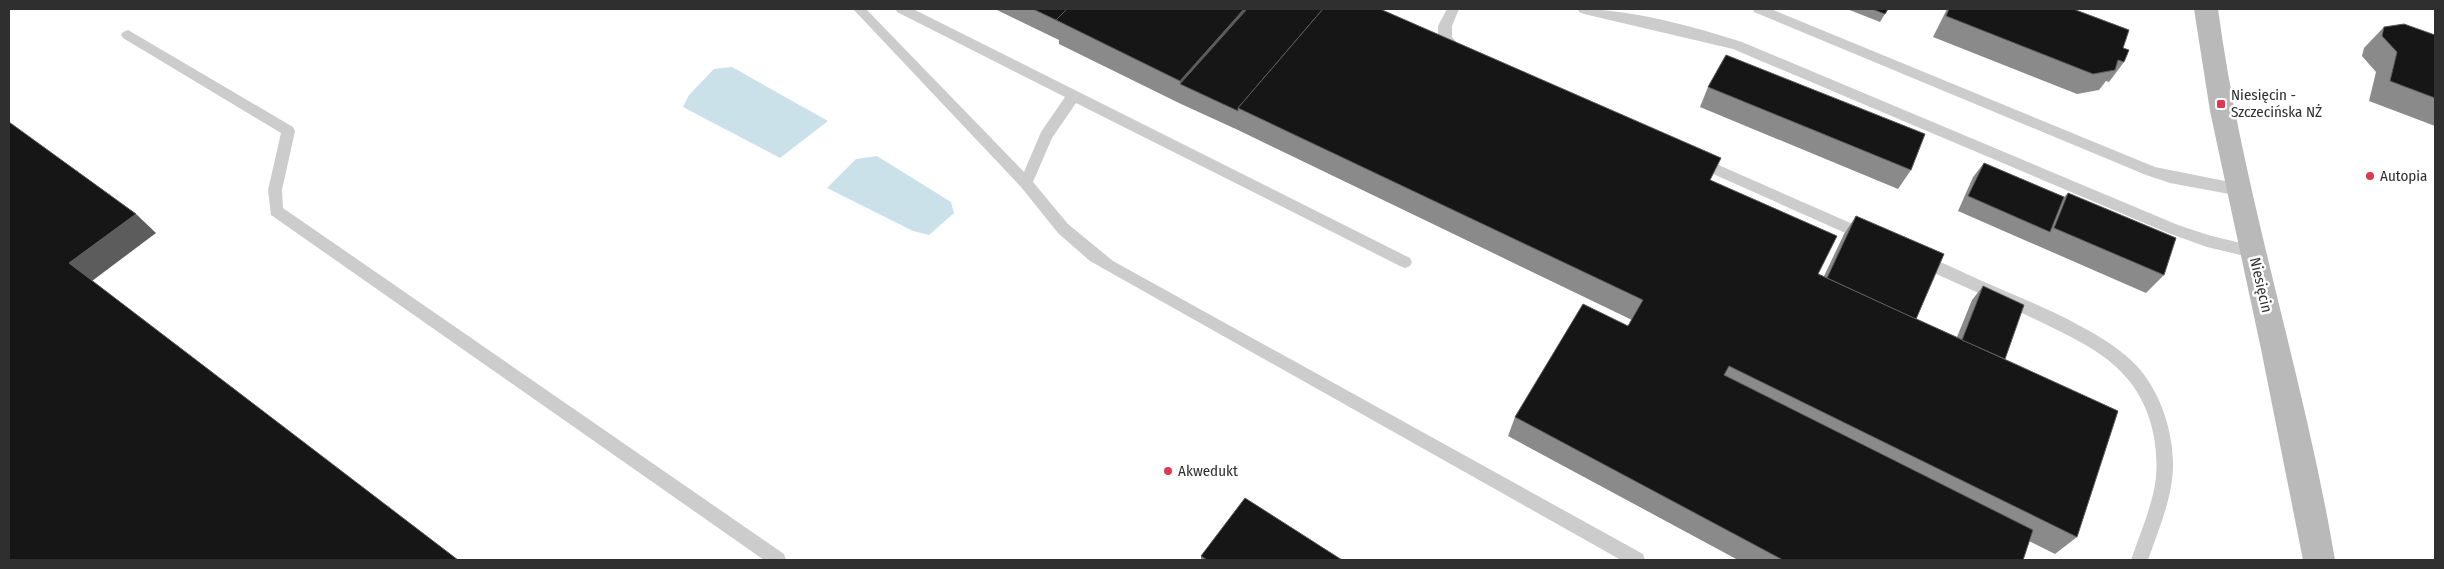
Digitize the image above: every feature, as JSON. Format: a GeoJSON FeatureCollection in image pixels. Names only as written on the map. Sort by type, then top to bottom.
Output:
{"type":"FeatureCollection","features":[{"type":"Feature","properties":{"kind":"street","name":"Niesięcin"},"geometry":{"type":"LineString","coordinates":[[2206,9],[2221,104],[2319,560]]}},
{"type":"Feature","properties":{"kind":"lane"},"geometry":{"type":"LineString","coordinates":[[859,9],[1026,183],[1063,230],[1100,259],[1637,560]]}},
{"type":"Feature","properties":{"kind":"lane"},"geometry":{"type":"LineString","coordinates":[[902,9],[1405,262]]}},
{"type":"Feature","properties":{"kind":"lane"},"geometry":{"type":"LineString","coordinates":[[1453,9],[1445,26],[1445,38],[1452,48],[1473,61]]}},
{"type":"Feature","properties":{"kind":"lane"},"geometry":{"type":"LineString","coordinates":[[1584,9],[1698,34],[1737,45],[2173,229],[2207,241],[2254,252]]}},
{"type":"Feature","properties":{"kind":"lane"},"geometry":{"type":"LineString","coordinates":[[1759,9],[2150,171],[2170,177],[2240,190]]}},
{"type":"Feature","properties":{"kind":"lane"},"geometry":{"type":"LineString","coordinates":[[128,35],[288,131],[276,190],[276,211],[778,560]]}},
{"type":"Feature","properties":{"kind":"lane"},"geometry":{"type":"LineString","coordinates":[[1026,183],[1046,136],[1074,95]]}},
{"type":"Feature","properties":{"kind":"lane"},"geometry":{"type":"LineString","coordinates":[[1689,157],[1877,241]]}},
{"type":"Feature","properties":{"kind":"lane"},"geometry":{"type":"LineString","coordinates":[[1904,253],[2021,305],[2082,336],[2117,358],[2143,386],[2159,421],[2164,459],[2164,477],[2140,560]]}},
{"type":"Feature","properties":{"kind":"water"},"geometry":{"type":"Polygon","coordinates":[[[732,67],[828,121],[780,158],[683,107],[689,95],[714,69],[732,67]]]}},
{"type":"Feature","properties":{"kind":"water"},"geometry":{"type":"Polygon","coordinates":[[[877,156],[951,202],[954,213],[929,235],[913,231],[827,188],[856,159],[877,156]]]}},
{"type":"Feature","properties":{"kind":"building"},"geometry":{"type":"Polygon","coordinates":[[[1033,9],[1067,9],[1056,20],[1033,9]]]}},
{"type":"Feature","properties":{"kind":"building"},"geometry":{"type":"Polygon","coordinates":[[[1067,9],[1244,9],[1180,81],[1056,20],[1067,9]]]}},
{"type":"Feature","properties":{"kind":"building"},"geometry":{"type":"Polygon","coordinates":[[[1247,9],[1323,9],[1238,108],[1238,111],[1180,84],[1247,9]]]}},
{"type":"Feature","properties":{"kind":"building"},"geometry":{"type":"Polygon","coordinates":[[[1323,9],[1380,9],[1721,158],[1710,180],[1837,236],[1818,274],[2118,411],[2077,537],[1729,366],[1724,375],[2033,530],[2023,560],[1783,560],[1515,417],[1583,304],[1628,326],[1643,300],[1238,108],[1323,9]]]}},
{"type":"Feature","properties":{"kind":"building"},"geometry":{"type":"Polygon","coordinates":[[[1872,9],[1888,9],[1885,14],[1872,9]]]}},
{"type":"Feature","properties":{"kind":"building"},"geometry":{"type":"Polygon","coordinates":[[[1949,9],[2073,9],[2129,30],[2123,48],[2129,50],[2124,62],[2118,60],[2115,70],[2093,74],[1946,16],[1949,9]]]}},
{"type":"Feature","properties":{"kind":"building"},"geometry":{"type":"Polygon","coordinates":[[[2404,24],[2435,35],[2435,98],[2390,81],[2397,52],[2382,36],[2384,27],[2404,24]]]}},
{"type":"Feature","properties":{"kind":"building"},"geometry":{"type":"Polygon","coordinates":[[[1726,55],[1925,134],[1911,170],[1708,87],[1726,55]]]}},
{"type":"Feature","properties":{"kind":"building"},"geometry":{"type":"Polygon","coordinates":[[[9,122],[136,214],[69,263],[458,560],[9,560],[9,122]]]}},
{"type":"Feature","properties":{"kind":"building"},"geometry":{"type":"Polygon","coordinates":[[[1984,163],[2064,197],[2050,232],[1968,196],[1984,163]]]}},
{"type":"Feature","properties":{"kind":"building"},"geometry":{"type":"Polygon","coordinates":[[[2068,193],[2176,238],[2164,275],[2054,228],[2068,193]]]}},
{"type":"Feature","properties":{"kind":"building"},"geometry":{"type":"Polygon","coordinates":[[[1856,216],[1944,254],[1916,319],[1827,278],[1856,216]]]}},
{"type":"Feature","properties":{"kind":"building"},"geometry":{"type":"Polygon","coordinates":[[[1983,286],[2024,305],[2005,359],[1962,340],[1983,286]]]}},
{"type":"Feature","properties":{"kind":"building"},"geometry":{"type":"Polygon","coordinates":[[[1245,498],[1342,560],[1207,560],[1201,556],[1245,498]]]}},
{"type":"Feature","properties":{"kind":"place","name":"Niesięcin - Szczecińska NŻ"},"geometry":{"type":"Point","coordinates":[2221,104]}},
{"type":"Feature","properties":{"kind":"place","name":"Autopia"},"geometry":{"type":"Point","coordinates":[2370,176]}},
{"type":"Feature","properties":{"kind":"place","name":"Akwedukt"},"geometry":{"type":"Point","coordinates":[1168,471]}}]}
